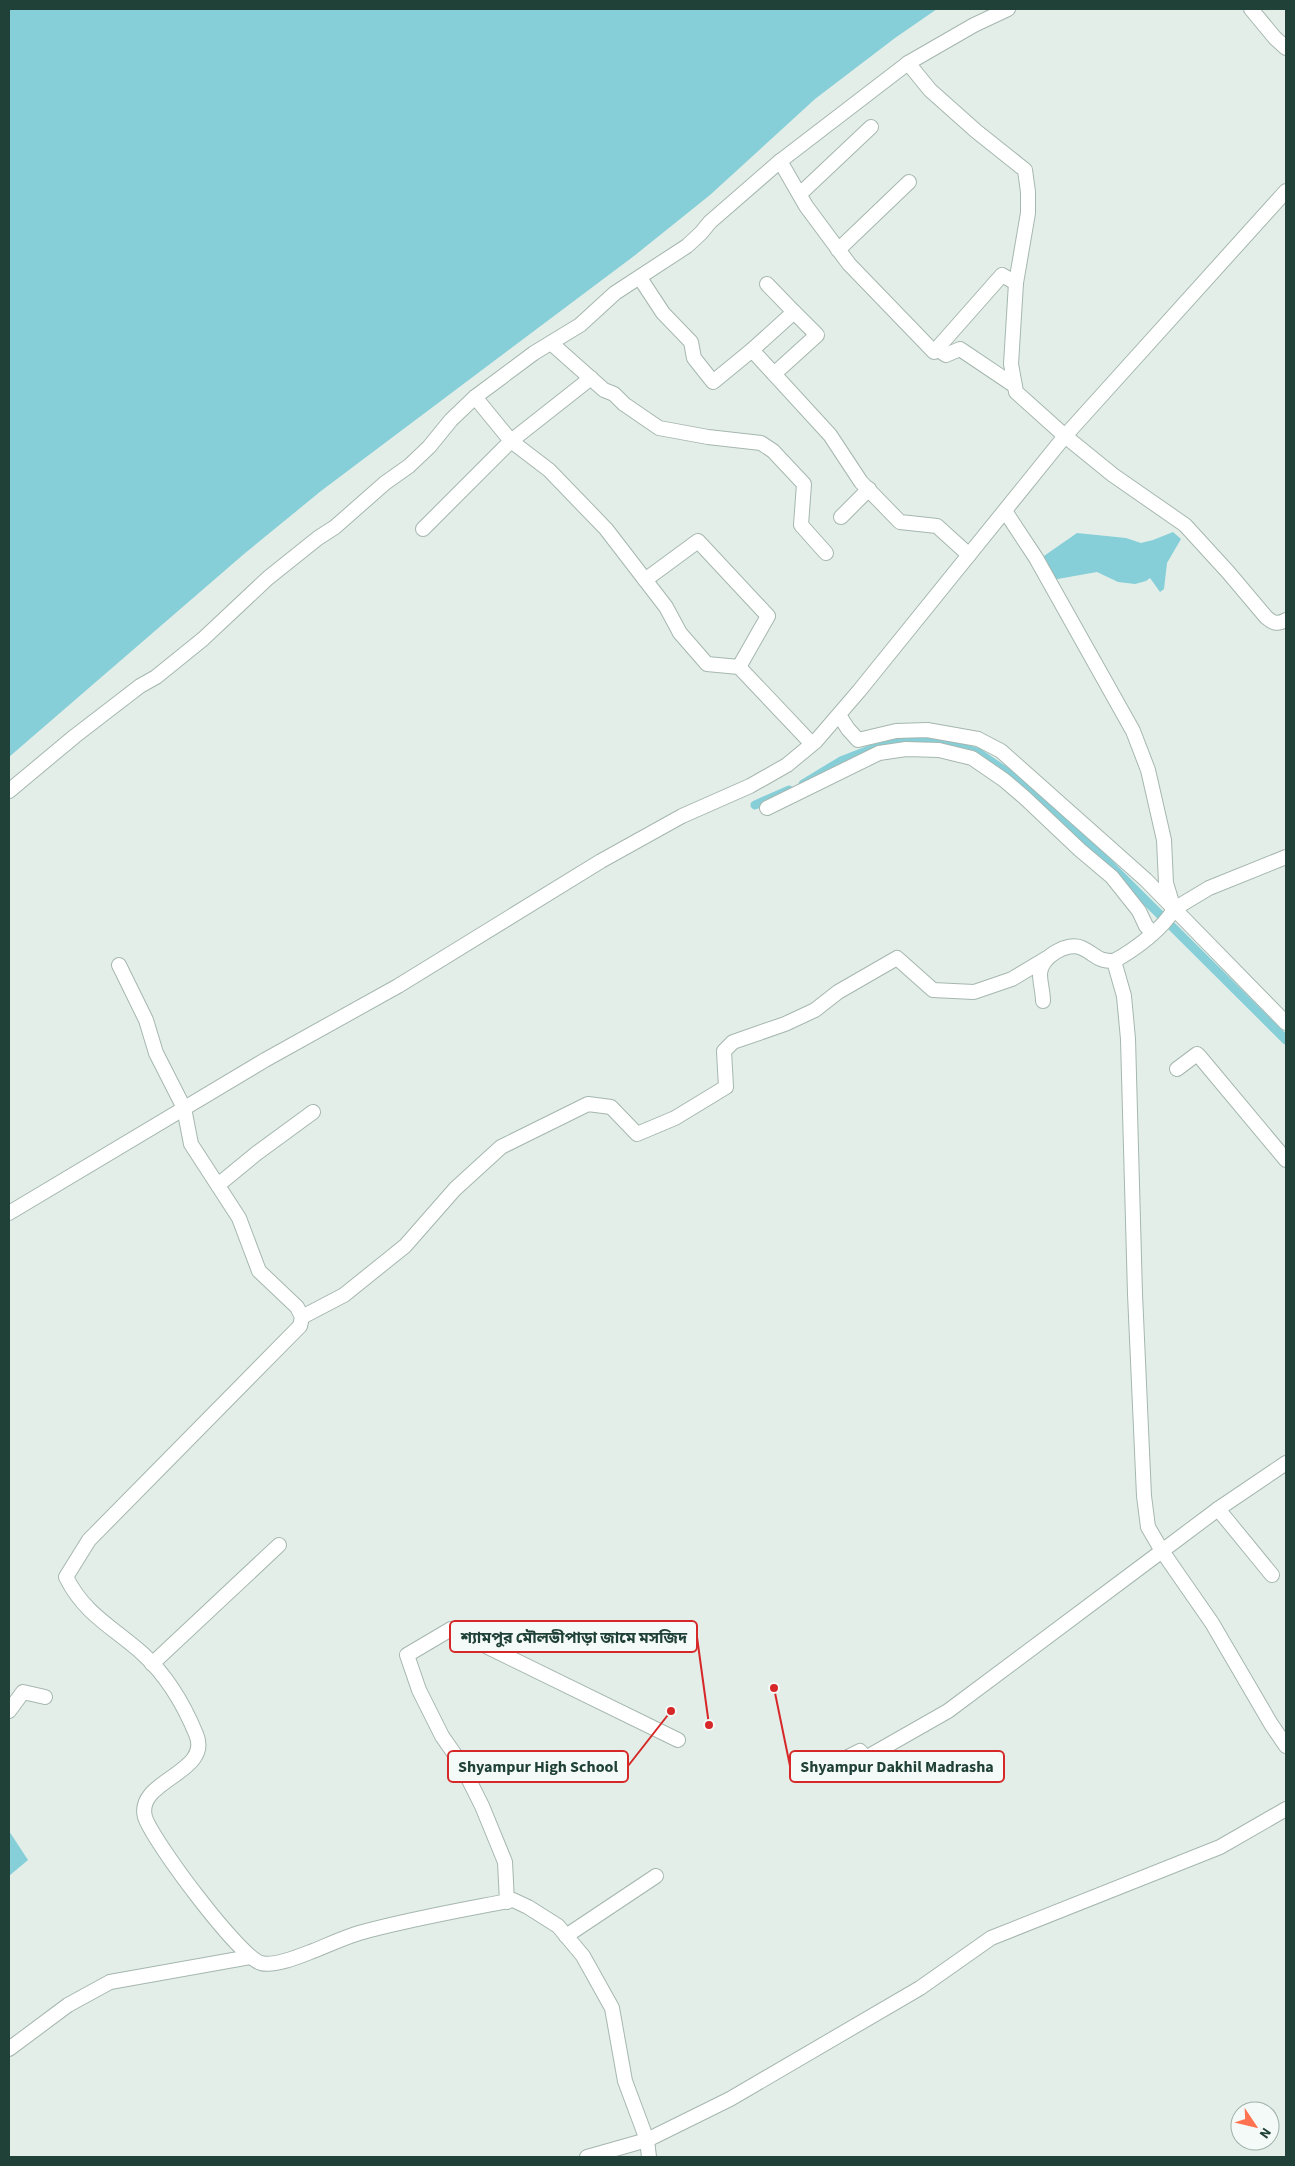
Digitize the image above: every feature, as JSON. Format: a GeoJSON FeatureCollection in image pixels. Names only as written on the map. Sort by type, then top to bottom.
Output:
{"type":"FeatureCollection","features":[{"type":"Feature","properties":{"kind":"street"},"geometry":{"type":"LineString","coordinates":[[9,790],[75,736],[203,640],[268,578],[318,538],[335,527],[385,483],[409,466],[475,397],[580,325],[615,293],[687,246],[710,222],[780,162],[908,64],[974,25],[1008,9]]}},
{"type":"Feature","properties":{"kind":"street"},"geometry":{"type":"LineString","coordinates":[[1251,9],[1275,38],[1286,48]]}},
{"type":"Feature","properties":{"kind":"street"},"geometry":{"type":"LineString","coordinates":[[908,64],[930,90],[976,131],[1025,170],[1028,213],[1016,284],[1011,364],[1016,392],[1113,476],[1185,525],[1273,623],[1279,624],[1286,620]]}},
{"type":"Feature","properties":{"kind":"street"},"geometry":{"type":"LineString","coordinates":[[800,194],[871,127]]}},
{"type":"Feature","properties":{"kind":"street"},"geometry":{"type":"LineString","coordinates":[[780,162],[838,250],[868,285],[890,305],[934,352],[1002,275],[1016,284]]}},
{"type":"Feature","properties":{"kind":"street"},"geometry":{"type":"LineString","coordinates":[[838,250],[909,182]]}},
{"type":"Feature","properties":{"kind":"street"},"geometry":{"type":"LineString","coordinates":[[9,1213],[184,1108],[398,986],[618,852],[682,816],[750,786],[787,765],[812,744],[839,715],[1065,436],[1286,191]]}},
{"type":"Feature","properties":{"kind":"street"},"geometry":{"type":"LineString","coordinates":[[640,278],[663,314],[691,342],[694,358],[713,382],[794,312]]}},
{"type":"Feature","properties":{"kind":"street"},"geometry":{"type":"LineString","coordinates":[[767,284],[817,335],[774,374]]}},
{"type":"Feature","properties":{"kind":"street"},"geometry":{"type":"LineString","coordinates":[[552,343],[591,378],[659,428],[708,437],[761,443],[773,451],[804,484],[802,525],[826,553]]}},
{"type":"Feature","properties":{"kind":"street"},"geometry":{"type":"LineString","coordinates":[[937,349],[946,355],[960,349],[1015,386]]}},
{"type":"Feature","properties":{"kind":"street"},"geometry":{"type":"LineString","coordinates":[[752,350],[830,435],[861,482],[900,522],[937,526],[969,556]]}},
{"type":"Feature","properties":{"kind":"street"},"geometry":{"type":"LineString","coordinates":[[423,529],[511,441],[591,378]]}},
{"type":"Feature","properties":{"kind":"street"},"geometry":{"type":"LineString","coordinates":[[475,397],[511,441],[548,470],[606,530],[666,607],[680,633],[707,664],[739,667],[812,744]]}},
{"type":"Feature","properties":{"kind":"street"},"geometry":{"type":"LineString","coordinates":[[841,517],[869,489]]}},
{"type":"Feature","properties":{"kind":"street"},"geometry":{"type":"LineString","coordinates":[[1005,511],[1036,558],[1133,730],[1148,770],[1164,840],[1166,883],[1172,912]]}},
{"type":"Feature","properties":{"kind":"street"},"geometry":{"type":"LineString","coordinates":[[645,580],[698,541],[768,616],[739,667]]}},
{"type":"Feature","properties":{"kind":"street"},"geometry":{"type":"LineString","coordinates":[[839,715],[858,740],[896,731],[921,730],[978,739],[1001,751],[1080,850],[1112,877],[1139,911],[1146,926],[1156,930]]}},
{"type":"Feature","properties":{"kind":"street"},"geometry":{"type":"LineString","coordinates":[[767,808],[879,753],[906,749],[939,750],[972,758],[1004,780],[1037,798],[1146,880],[1172,912],[1286,1024]]}},
{"type":"Feature","properties":{"kind":"street"},"geometry":{"type":"LineString","coordinates":[[302,1317],[344,1295],[405,1246],[454,1188],[501,1147],[588,1104],[611,1107],[637,1134],[675,1118],[726,1087],[724,1051],[733,1042],[785,1024],[814,1010],[838,992],[897,958],[933,990],[974,992],[1012,979],[1066,948],[1081,947],[1103,961],[1114,961],[1131,952],[1156,930],[1172,912],[1209,888],[1286,857]]}},
{"type":"Feature","properties":{"kind":"street"},"geometry":{"type":"LineString","coordinates":[[1043,1001],[1040,972],[1047,958]]}},
{"type":"Feature","properties":{"kind":"street"},"geometry":{"type":"LineString","coordinates":[[1114,961],[1124,996],[1128,1039],[1135,1294],[1144,1496],[1148,1527],[1162,1551],[1212,1623],[1270,1724],[1286,1746]]}},
{"type":"Feature","properties":{"kind":"street"},"geometry":{"type":"LineString","coordinates":[[119,965],[146,1020],[156,1053],[184,1108],[191,1144],[239,1218],[259,1271],[297,1307],[302,1317],[300,1326],[89,1540],[66,1577],[73,1592],[95,1617],[144,1654],[174,1693],[197,1736],[198,1750],[190,1762],[150,1795],[145,1805],[145,1817],[158,1842],[220,1925],[250,1957],[262,1964],[288,1960],[358,1934],[513,1900],[558,1926],[583,1956],[612,2008],[625,2080],[647,2140],[649,2157]]}},
{"type":"Feature","properties":{"kind":"street"},"geometry":{"type":"LineString","coordinates":[[1177,1069],[1196,1054],[1200,1057],[1286,1160]]}},
{"type":"Feature","properties":{"kind":"street"},"geometry":{"type":"LineString","coordinates":[[218,1185],[257,1153],[313,1112]]}},
{"type":"Feature","properties":{"kind":"street"},"geometry":{"type":"LineString","coordinates":[[840,1761],[860,1751],[865,1757],[869,1756],[948,1711],[1218,1509],[1286,1464]]}},
{"type":"Feature","properties":{"kind":"street"},"geometry":{"type":"LineString","coordinates":[[1218,1509],[1272,1575]]}},
{"type":"Feature","properties":{"kind":"street"},"geometry":{"type":"LineString","coordinates":[[152,1664],[279,1545]]}},
{"type":"Feature","properties":{"kind":"street"},"geometry":{"type":"LineString","coordinates":[[506,1902],[505,1862],[482,1806],[460,1762],[442,1736],[419,1690],[407,1655],[451,1630],[678,1740]]}},
{"type":"Feature","properties":{"kind":"street"},"geometry":{"type":"LineString","coordinates":[[9,1711],[23,1692],[44,1697]]}},
{"type":"Feature","properties":{"kind":"street"},"geometry":{"type":"LineString","coordinates":[[587,2157],[647,2140],[730,2099],[920,1988],[990,1938],[1220,1847],[1286,1809]]}},
{"type":"Feature","properties":{"kind":"street"},"geometry":{"type":"LineString","coordinates":[[566,1936],[656,1876]]}},
{"type":"Feature","properties":{"kind":"street"},"geometry":{"type":"LineString","coordinates":[[9,2049],[68,2005],[110,1982],[250,1957]]}},
{"type":"Feature","properties":{"kind":"water"},"geometry":{"type":"Polygon","coordinates":[[[9,9],[937,9],[895,38],[815,99],[710,195],[634,256],[321,491],[244,554],[9,757],[9,9]]]}},
{"type":"Feature","properties":{"kind":"water"},"geometry":{"type":"Polygon","coordinates":[[[1173,532],[1181,539],[1167,563],[1164,589],[1160,592],[1150,578],[1135,584],[1118,582],[1097,572],[1052,580],[1041,558],[1077,533],[1126,538],[1141,543],[1173,532]]]}},
{"type":"Feature","properties":{"kind":"water"},"geometry":{"type":"Polygon","coordinates":[[[9,1831],[28,1860],[9,1876],[9,1831]]]}},
{"type":"Feature","properties":{"kind":"waterway"},"geometry":{"type":"LineString","coordinates":[[803,784],[841,761],[872,749],[900,742],[932,740],[977,752],[1029,787],[1053,812],[1079,834],[1286,1040]]}},
{"type":"Feature","properties":{"kind":"waterway"},"geometry":{"type":"LineString","coordinates":[[755,805],[789,790]]}},
{"type":"Feature","properties":{"kind":"place","name":"Shyampur Dakhil Madrasha"},"geometry":{"type":"Point","coordinates":[774,1688]}},
{"type":"Feature","properties":{"kind":"place","name":"Shyampur High School"},"geometry":{"type":"Point","coordinates":[671,1711]}},
{"type":"Feature","properties":{"kind":"place","name":"শ্যামপুর মৌলভীপাড়া জামে মসজিদ"},"geometry":{"type":"Point","coordinates":[709,1725]}}]}
